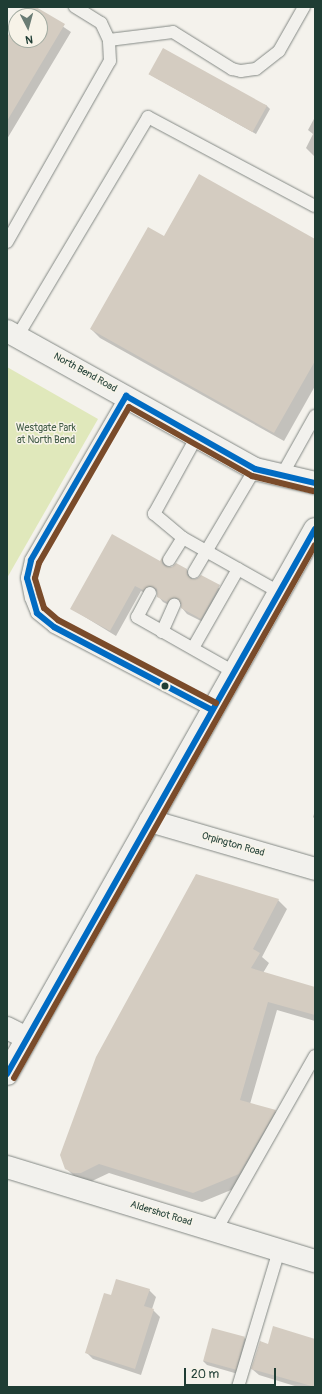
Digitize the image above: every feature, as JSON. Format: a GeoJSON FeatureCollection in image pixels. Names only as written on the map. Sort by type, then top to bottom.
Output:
{"type":"FeatureCollection","features":[{"type":"Feature","properties":{"kind":"street","name":"North Bend Road"},"geometry":{"type":"LineString","coordinates":[[12,334],[255,469],[315,483]]}},
{"type":"Feature","properties":{"kind":"street"},"geometry":{"type":"LineString","coordinates":[[7,1074],[315,529]]}},
{"type":"Feature","properties":{"kind":"street","name":"Orpington Road"},"geometry":{"type":"LineString","coordinates":[[150,821],[315,869]]}},
{"type":"Feature","properties":{"kind":"street"},"geometry":{"type":"LineString","coordinates":[[7,1028],[27,1038]]}},
{"type":"Feature","properties":{"kind":"street","name":"Aldershot Road"},"geometry":{"type":"LineString","coordinates":[[7,1166],[315,1261]]}},
{"type":"Feature","properties":{"kind":"lane"},"geometry":{"type":"LineString","coordinates":[[7,242],[110,61],[109,40],[101,23],[75,7]]}},
{"type":"Feature","properties":{"kind":"lane"},"geometry":{"type":"LineString","coordinates":[[109,40],[172,32],[232,69],[242,71],[256,69],[279,51],[304,7]]}},
{"type":"Feature","properties":{"kind":"lane"},"geometry":{"type":"LineString","coordinates":[[12,334],[148,117],[315,206]]}},
{"type":"Feature","properties":{"kind":"lane"},"geometry":{"type":"LineString","coordinates":[[126,396],[31,560],[27,578],[31,598],[37,613],[54,627],[212,710]]}},
{"type":"Feature","properties":{"kind":"lane"},"geometry":{"type":"LineString","coordinates":[[282,475],[315,416]]}},
{"type":"Feature","properties":{"kind":"lane"},"geometry":{"type":"LineString","coordinates":[[198,436],[154,514],[183,538],[279,592]]}},
{"type":"Feature","properties":{"kind":"lane"},"geometry":{"type":"LineString","coordinates":[[194,572],[255,469]]}},
{"type":"Feature","properties":{"kind":"lane"},"geometry":{"type":"LineString","coordinates":[[169,560],[183,538]]}},
{"type":"Feature","properties":{"kind":"lane"},"geometry":{"type":"LineString","coordinates":[[192,648],[238,569]]}},
{"type":"Feature","properties":{"kind":"lane"},"geometry":{"type":"LineString","coordinates":[[150,593],[137,617],[234,672]]}},
{"type":"Feature","properties":{"kind":"lane"},"geometry":{"type":"LineString","coordinates":[[162,632],[174,605]]}},
{"type":"Feature","properties":{"kind":"lane"},"geometry":{"type":"LineString","coordinates":[[216,1230],[315,1056]]}},
{"type":"Feature","properties":{"kind":"lane"},"geometry":{"type":"LineString","coordinates":[[238,1387],[279,1250]]}},
{"type":"Feature","properties":{"kind":"green space","name":"Westgate Park at North Bend"},"geometry":{"type":"Polygon","coordinates":[[[7,367],[98,419],[7,578],[7,367]]]}},
{"type":"Feature","properties":{"kind":"building"},"geometry":{"type":"Polygon","coordinates":[[[36,7],[38,8],[24,8],[36,7]]]}},
{"type":"Feature","properties":{"kind":"building"},"geometry":{"type":"Polygon","coordinates":[[[48,14],[65,24],[7,121],[8,35],[8,48],[48,48],[48,14]]]}},
{"type":"Feature","properties":{"kind":"building"},"geometry":{"type":"Polygon","coordinates":[[[163,48],[267,106],[253,132],[148,74],[163,48]]]}},
{"type":"Feature","properties":{"kind":"building"},"geometry":{"type":"Polygon","coordinates":[[[199,174],[315,239],[315,361],[274,433],[90,329],[148,227],[164,236],[199,174]]]}},
{"type":"Feature","properties":{"kind":"building"},"geometry":{"type":"Polygon","coordinates":[[[112,534],[160,561],[163,556],[162,563],[165,566],[172,567],[176,563],[187,569],[187,575],[191,579],[197,579],[201,575],[220,585],[201,619],[181,608],[181,604],[177,598],[173,598],[167,602],[157,597],[157,589],[150,586],[143,590],[135,586],[110,631],[70,609],[112,534]]]}},
{"type":"Feature","properties":{"kind":"building"},"geometry":{"type":"Polygon","coordinates":[[[196,874],[279,899],[253,949],[260,953],[251,968],[315,987],[315,1015],[268,1002],[240,1100],[276,1110],[239,1174],[193,1193],[99,1164],[81,1173],[73,1173],[65,1169],[60,1155],[96,1057],[196,874]]]}},
{"type":"Feature","properties":{"kind":"building"},"geometry":{"type":"Polygon","coordinates":[[[116,1279],[150,1289],[144,1306],[154,1309],[135,1369],[85,1353],[104,1293],[111,1295],[116,1279]]]}},
{"type":"Feature","properties":{"kind":"building"},"geometry":{"type":"Polygon","coordinates":[[[273,1326],[315,1339],[315,1387],[251,1369],[260,1341],[268,1344],[273,1326]]]}},
{"type":"Feature","properties":{"kind":"building"},"geometry":{"type":"Polygon","coordinates":[[[212,1328],[245,1337],[236,1370],[203,1361],[212,1328]]]}},
{"type":"Feature","properties":{"kind":"transit line"},"geometry":{"type":"LineString","coordinates":[[212,710],[54,627],[37,613],[27,578],[31,560],[126,396],[255,469],[315,483]]}},
{"type":"Feature","properties":{"kind":"transit line"},"geometry":{"type":"LineString","coordinates":[[216,703],[58,620],[44,608],[35,578],[39,563],[129,407],[252,476],[313,491]]}},
{"type":"Feature","properties":{"kind":"transit line"},"geometry":{"type":"LineString","coordinates":[[7,1074],[315,529]]}},
{"type":"Feature","properties":{"kind":"transit line"},"geometry":{"type":"LineString","coordinates":[[14,1078],[315,545]]}}]}
